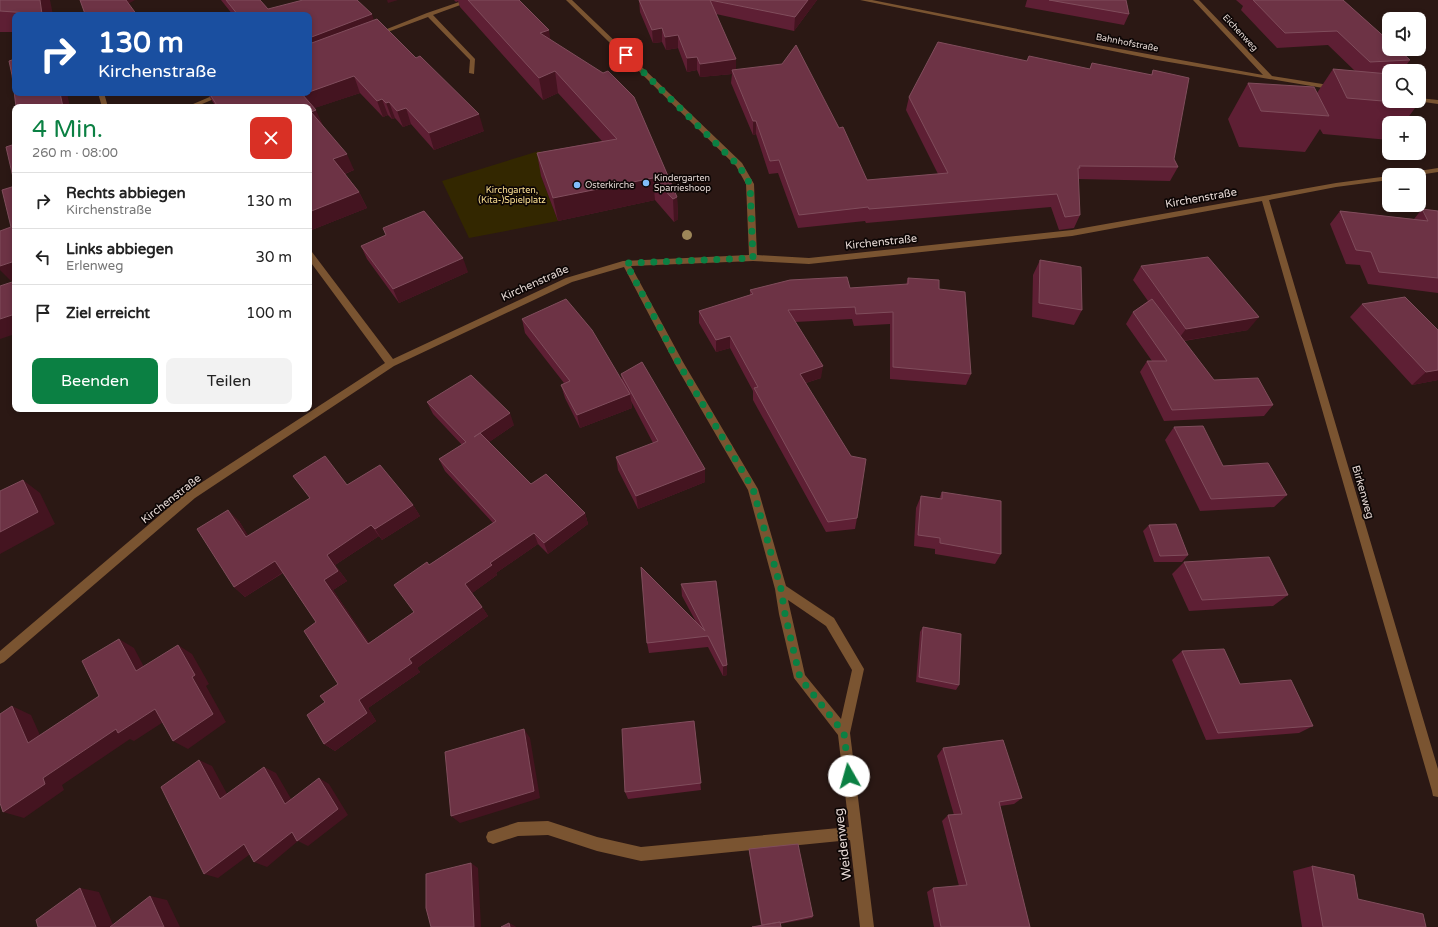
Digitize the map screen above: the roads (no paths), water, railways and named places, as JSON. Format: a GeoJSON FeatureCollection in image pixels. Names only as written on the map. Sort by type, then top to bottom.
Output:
{"type":"FeatureCollection","features":[{"type":"Feature","properties":{"kind":"street"},"geometry":{"type":"LineString","coordinates":[[365,38],[471,0]]}},
{"type":"Feature","properties":{"kind":"street"},"geometry":{"type":"LineString","coordinates":[[569,0],[739,166],[750,184],[753,258]]}},
{"type":"Feature","properties":{"kind":"street","name":"Bahnhofstraße"},"geometry":{"type":"LineString","coordinates":[[863,0],[1270,78],[1344,89]]}},
{"type":"Feature","properties":{"kind":"street","name":"Eichenweg"},"geometry":{"type":"LineString","coordinates":[[1196,0],[1270,78]]}},
{"type":"Feature","properties":{"kind":"street"},"geometry":{"type":"LineString","coordinates":[[429,14],[473,60],[472,73]]}},
{"type":"Feature","properties":{"kind":"street"},"geometry":{"type":"LineString","coordinates":[[196,104],[217,96]]}},
{"type":"Feature","properties":{"kind":"street"},"geometry":{"type":"LineString","coordinates":[[1426,101],[1438,102]]}},
{"type":"Feature","properties":{"kind":"street"},"geometry":{"type":"LineString","coordinates":[[1426,172],[1438,170]]}},
{"type":"Feature","properties":{"kind":"street","name":"Kirchenstraße"},"geometry":{"type":"LineString","coordinates":[[0,658],[191,495],[391,364],[569,280],[626,263],[753,258],[809,261],[1072,233],[1336,185],[1382,179]]}},
{"type":"Feature","properties":{"kind":"street","name":"Birkenweg"},"geometry":{"type":"LineString","coordinates":[[1265,199],[1438,792]]}},
{"type":"Feature","properties":{"kind":"street"},"geometry":{"type":"LineString","coordinates":[[312,258],[391,364]]}},
{"type":"Feature","properties":{"kind":"street"},"geometry":{"type":"LineString","coordinates":[[626,263],[679,364],[753,489],[781,589],[785,614],[800,678],[844,733]]}},
{"type":"Feature","properties":{"kind":"street","name":"Weidenweg"},"geometry":{"type":"LineString","coordinates":[[781,589],[830,622],[858,669],[844,733],[867,927]]}},
{"type":"Feature","properties":{"kind":"street"},"geometry":{"type":"LineString","coordinates":[[493,837],[518,828],[548,828],[597,844],[641,854],[856,833]]}},
{"type":"Feature","properties":{"kind":"place","name":"Kindergarten Sparrieshoop"},"geometry":{"type":"Point","coordinates":[646,183]}},
{"type":"Feature","properties":{"kind":"place","name":"Osterkirche"},"geometry":{"type":"Point","coordinates":[577,185]}},
{"type":"Feature","properties":{"kind":"park label","name":"Kirchgarten, (Kita-)Spielplatz"},"geometry":{"type":"Point","coordinates":[512,196]}}]}
